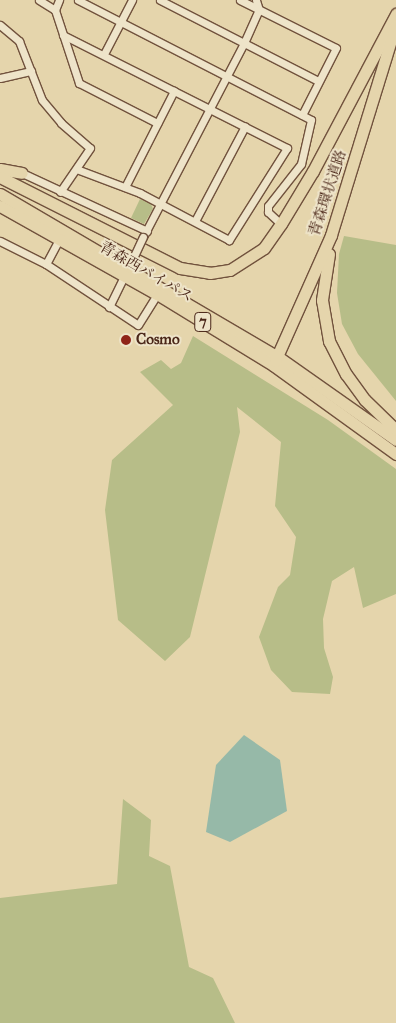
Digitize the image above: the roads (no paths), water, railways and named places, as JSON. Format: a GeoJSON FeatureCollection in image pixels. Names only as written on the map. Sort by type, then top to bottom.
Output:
{"type":"FeatureCollection","features":[{"type":"Feature","properties":{"kind":"highway"},"geometry":{"type":"LineString","coordinates":[[0,177],[163,261],[196,272],[210,273],[241,264],[264,248],[314,171],[396,14]]}},
{"type":"Feature","properties":{"kind":"highway","name":"青森環状道路"},"geometry":{"type":"LineString","coordinates":[[276,361],[331,235],[396,23]]}},
{"type":"Feature","properties":{"kind":"highway"},"geometry":{"type":"LineString","coordinates":[[0,169],[22,173]]}},
{"type":"Feature","properties":{"kind":"highway","name":"青森西バイパス"},"geometry":{"type":"LineString","coordinates":[[0,194],[276,361],[396,440]]}},
{"type":"Feature","properties":{"kind":"highway","name":"青森西バイパス"},"geometry":{"type":"LineString","coordinates":[[0,206],[59,240],[127,272],[156,294],[276,361],[396,454]]}},
{"type":"Feature","properties":{"kind":"highway"},"geometry":{"type":"LineString","coordinates":[[331,235],[322,300],[329,340],[346,374],[396,430]]}},
{"type":"Feature","properties":{"kind":"street"},"geometry":{"type":"LineString","coordinates":[[39,0],[55,10]]}},
{"type":"Feature","properties":{"kind":"street"},"geometry":{"type":"LineString","coordinates":[[59,0],[55,10],[79,83],[157,123]]}},
{"type":"Feature","properties":{"kind":"street"},"geometry":{"type":"LineString","coordinates":[[78,0],[311,120],[301,164],[268,206],[268,212],[281,224]]}},
{"type":"Feature","properties":{"kind":"street"},"geometry":{"type":"LineString","coordinates":[[104,54],[132,0]]}},
{"type":"Feature","properties":{"kind":"street"},"geometry":{"type":"LineString","coordinates":[[160,0],[318,81]]}},
{"type":"Feature","properties":{"kind":"street"},"geometry":{"type":"LineString","coordinates":[[240,0],[336,48],[302,115]]}},
{"type":"Feature","properties":{"kind":"street"},"geometry":{"type":"LineString","coordinates":[[109,306],[244,43],[259,10],[256,0]]}},
{"type":"Feature","properties":{"kind":"street"},"geometry":{"type":"LineString","coordinates":[[0,25],[19,41],[42,100],[61,123],[90,148],[60,192]]}},
{"type":"Feature","properties":{"kind":"street"},"geometry":{"type":"LineString","coordinates":[[63,35],[104,54],[287,148],[229,240],[126,187],[76,169]]}},
{"type":"Feature","properties":{"kind":"street"},"geometry":{"type":"LineString","coordinates":[[0,78],[31,71]]}},
{"type":"Feature","properties":{"kind":"street"},"geometry":{"type":"LineString","coordinates":[[126,187],[174,91]]}},
{"type":"Feature","properties":{"kind":"street"},"geometry":{"type":"LineString","coordinates":[[195,221],[245,126]]}},
{"type":"Feature","properties":{"kind":"street"},"geometry":{"type":"LineString","coordinates":[[0,164],[145,234]]}},
{"type":"Feature","properties":{"kind":"street"},"geometry":{"type":"LineString","coordinates":[[46,264],[59,240]]}},
{"type":"Feature","properties":{"kind":"street"},"geometry":{"type":"LineString","coordinates":[[0,241],[46,264],[138,325],[156,294]]}},
{"type":"Feature","properties":{"kind":"place","name":"Cosmo"},"geometry":{"type":"Point","coordinates":[126,340]}}]}
